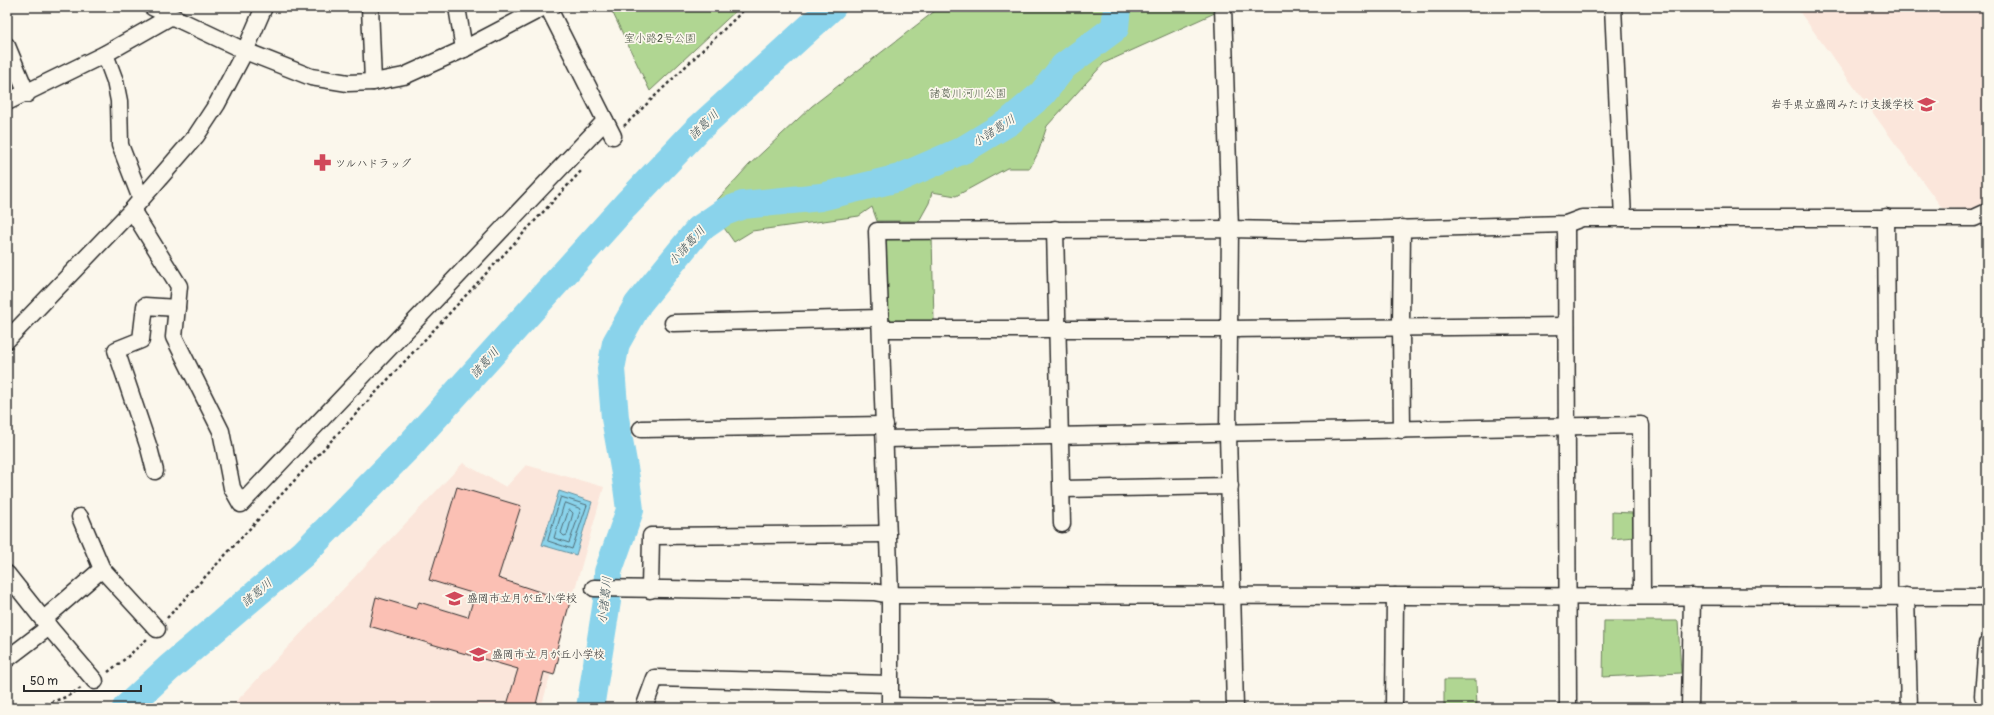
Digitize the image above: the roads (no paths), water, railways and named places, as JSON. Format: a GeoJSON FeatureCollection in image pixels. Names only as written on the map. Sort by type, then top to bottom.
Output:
{"type":"FeatureCollection","features":[{"type":"Feature","properties":{"kind":"street"},"geometry":{"type":"LineString","coordinates":[[152,7],[245,52],[311,76],[348,83],[373,82],[404,76],[464,49],[544,7]]}},
{"type":"Feature","properties":{"kind":"street"},"geometry":{"type":"LineString","coordinates":[[7,340],[137,205],[196,136],[218,104],[245,52],[264,7]]}},
{"type":"Feature","properties":{"kind":"street"},"geometry":{"type":"LineString","coordinates":[[370,7],[373,82]]}},
{"type":"Feature","properties":{"kind":"street"},"geometry":{"type":"LineString","coordinates":[[457,7],[464,49]]}},
{"type":"Feature","properties":{"kind":"street"},"geometry":{"type":"LineString","coordinates":[[548,7],[614,136]]}},
{"type":"Feature","properties":{"kind":"street"},"geometry":{"type":"LineString","coordinates":[[1223,7],[1230,229],[1228,434],[1235,708]]}},
{"type":"Feature","properties":{"kind":"street"},"geometry":{"type":"LineString","coordinates":[[1613,7],[1623,218]]}},
{"type":"Feature","properties":{"kind":"street"},"geometry":{"type":"LineString","coordinates":[[7,102],[27,94],[105,54],[170,17]]}},
{"type":"Feature","properties":{"kind":"street"},"geometry":{"type":"LineString","coordinates":[[7,46],[27,94]]}},
{"type":"Feature","properties":{"kind":"street"},"geometry":{"type":"LineString","coordinates":[[105,54],[115,81],[119,101],[120,145],[137,205],[179,286],[174,337],[220,431],[232,488],[241,504],[605,121]]}},
{"type":"Feature","properties":{"kind":"street"},"geometry":{"type":"LineString","coordinates":[[1047,708],[890,707],[890,595],[877,230],[1230,229],[1321,231],[1566,224],[1582,218],[1974,218],[1987,212]]}},
{"type":"Feature","properties":{"kind":"street"},"geometry":{"type":"LineString","coordinates":[[1886,217],[1890,596]]}},
{"type":"Feature","properties":{"kind":"street"},"geometry":{"type":"LineString","coordinates":[[1566,224],[1569,596],[1568,708]]}},
{"type":"Feature","properties":{"kind":"street"},"geometry":{"type":"LineString","coordinates":[[1402,228],[1400,327],[1402,430]]}},
{"type":"Feature","properties":{"kind":"street"},"geometry":{"type":"LineString","coordinates":[[1055,229],[1062,524]]}},
{"type":"Feature","properties":{"kind":"street"},"geometry":{"type":"LineString","coordinates":[[155,471],[150,448],[116,350],[141,340],[145,306],[177,308]]}},
{"type":"Feature","properties":{"kind":"street"},"geometry":{"type":"LineString","coordinates":[[673,323],[880,323],[1058,329],[1566,326]]}},
{"type":"Feature","properties":{"kind":"street"},"geometry":{"type":"LineString","coordinates":[[641,428],[885,432],[1061,437],[1641,425],[1642,596]]}},
{"type":"Feature","properties":{"kind":"street"},"geometry":{"type":"LineString","coordinates":[[1062,489],[1230,486]]}},
{"type":"Feature","properties":{"kind":"street"},"geometry":{"type":"LineString","coordinates":[[80,517],[102,569],[157,629]]}},
{"type":"Feature","properties":{"kind":"street"},"geometry":{"type":"LineString","coordinates":[[650,590],[651,536],[888,534]]}},
{"type":"Feature","properties":{"kind":"street"},"geometry":{"type":"LineString","coordinates":[[7,659],[102,569]]}},
{"type":"Feature","properties":{"kind":"street"},"geometry":{"type":"LineString","coordinates":[[7,574],[95,681]]}},
{"type":"Feature","properties":{"kind":"street"},"geometry":{"type":"LineString","coordinates":[[594,588],[612,590],[874,592],[890,595],[1987,597]]}},
{"type":"Feature","properties":{"kind":"street"},"geometry":{"type":"LineString","coordinates":[[1394,708],[1395,596]]}},
{"type":"Feature","properties":{"kind":"street"},"geometry":{"type":"LineString","coordinates":[[1690,708],[1692,596]]}},
{"type":"Feature","properties":{"kind":"street"},"geometry":{"type":"LineString","coordinates":[[1906,596],[1909,708]]}},
{"type":"Feature","properties":{"kind":"street"},"geometry":{"type":"LineString","coordinates":[[1983,696],[1987,644]]}},
{"type":"Feature","properties":{"kind":"street"},"geometry":{"type":"LineString","coordinates":[[644,708],[655,678],[890,684]]}},
{"type":"Feature","properties":{"kind":"water"},"geometry":{"type":"Polygon","coordinates":[[[559,491],[592,502],[576,555],[542,545],[559,491]]]}},
{"type":"Feature","properties":{"kind":"waterway","name":"諸葛川"},"geometry":{"type":"LineString","coordinates":[[126,708],[169,668],[303,554],[409,446],[625,206],[697,130],[832,7]]}},
{"type":"Feature","properties":{"kind":"waterway","name":"小諸葛川"},"geometry":{"type":"LineString","coordinates":[[590,708],[607,601],[608,572],[630,510],[615,418],[611,369],[616,343],[638,304],[698,230],[724,212],[743,205],[821,197],[899,178],[963,150],[1009,122],[1042,94],[1064,66],[1115,28],[1117,7]]}},
{"type":"Feature","properties":{"kind":"place","name":"岩手県立盛岡みたけ支援学校"},"geometry":{"type":"Point","coordinates":[1927,104]}},
{"type":"Feature","properties":{"kind":"place","name":"ツルハドラッグ"},"geometry":{"type":"Point","coordinates":[322,163]}},
{"type":"Feature","properties":{"kind":"place","name":"盛岡市立月が丘小学校"},"geometry":{"type":"Point","coordinates":[454,598]}},
{"type":"Feature","properties":{"kind":"place","name":"盛岡市立 月が丘小学校"},"geometry":{"type":"Point","coordinates":[479,654]}},
{"type":"Feature","properties":{"kind":"park label","name":"室小路2号公園"},"geometry":{"type":"Point","coordinates":[660,38]}},
{"type":"Feature","properties":{"kind":"park label","name":"諸葛川河川公園"},"geometry":{"type":"Point","coordinates":[968,93]}}]}
